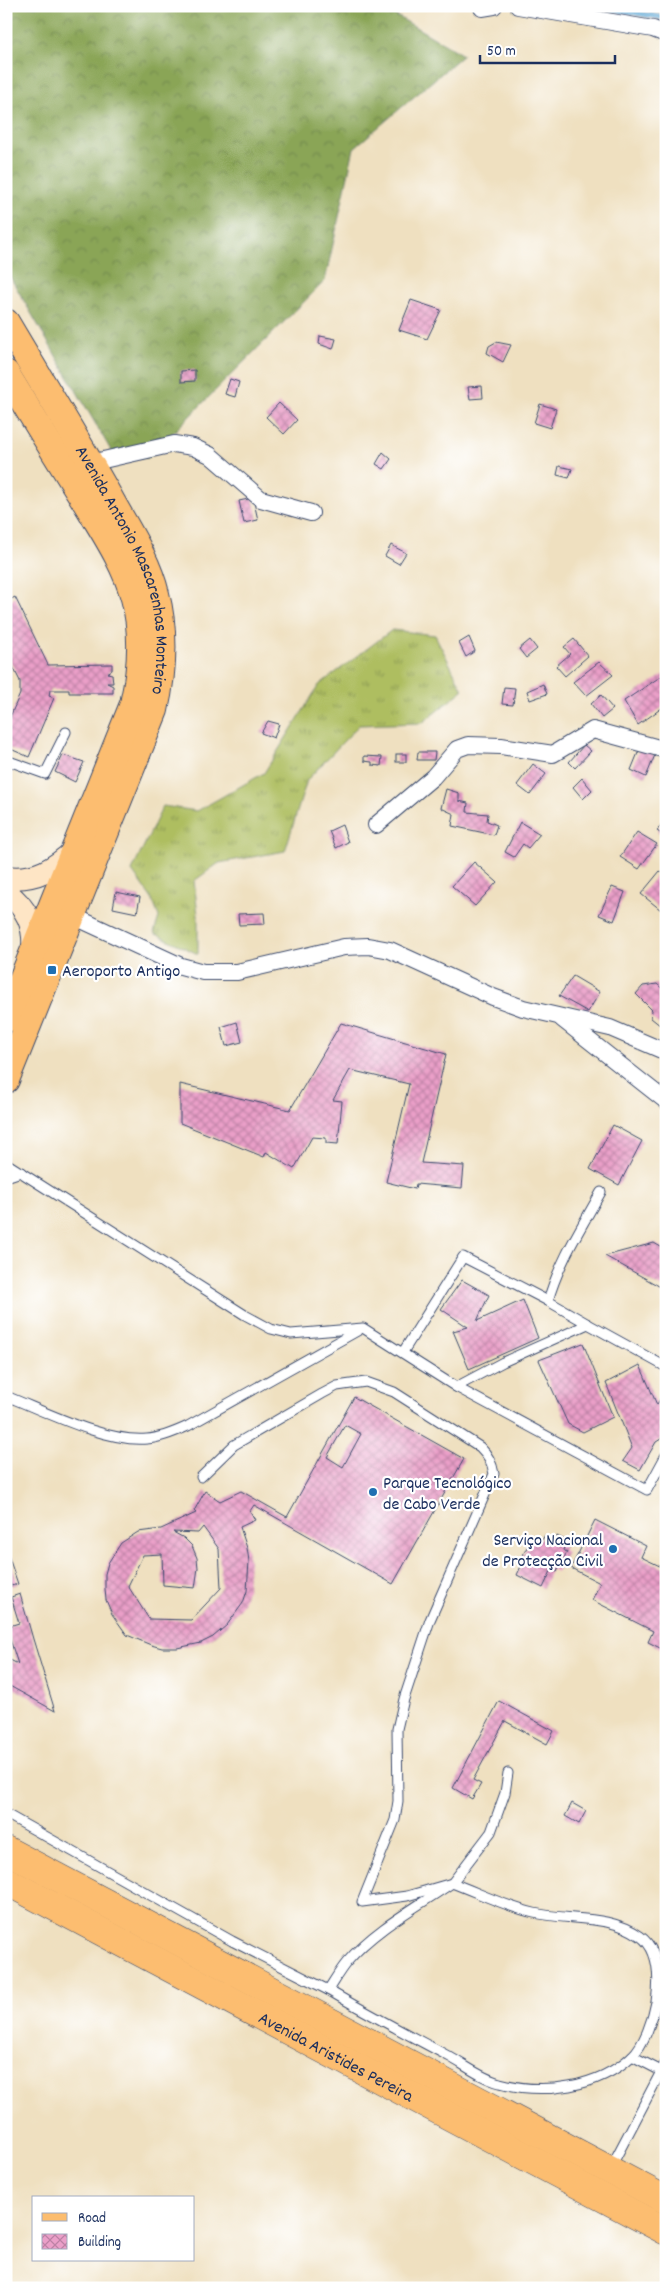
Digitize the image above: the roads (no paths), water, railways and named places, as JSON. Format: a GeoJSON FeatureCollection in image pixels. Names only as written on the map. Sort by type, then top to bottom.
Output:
{"type":"FeatureCollection","features":[{"type":"Feature","properties":{"kind":"highway","name":"Avenida Aristides Pereira"},"geometry":{"type":"LineString","coordinates":[[6,1850],[666,2200]]}},
{"type":"Feature","properties":{"kind":"highway","name":"Avenida Aristides Pereira"},"geometry":{"type":"LineString","coordinates":[[6,1881],[666,2231]]}},
{"type":"Feature","properties":{"kind":"main road","name":"Avenida Antonio Mascarenhas Monteiro"},"geometry":{"type":"LineString","coordinates":[[6,322],[90,463],[149,569],[161,616],[163,664],[155,710],[6,1080]]}},
{"type":"Feature","properties":{"kind":"main road","name":"Avenida Antonio Mascarenhas Monteiro"},"geometry":{"type":"LineString","coordinates":[[6,373],[106,538],[128,578],[139,619],[140,662],[133,704],[6,1019]]}},
{"type":"Feature","properties":{"kind":"main road"},"geometry":{"type":"LineString","coordinates":[[6,877],[25,878],[39,875],[59,864],[76,848]]}},
{"type":"Feature","properties":{"kind":"main road"},"geometry":{"type":"LineString","coordinates":[[6,892],[19,902],[33,926],[32,955]]}},
{"type":"Feature","properties":{"kind":"street"},"geometry":{"type":"LineString","coordinates":[[518,6],[653,29],[666,34]]}},
{"type":"Feature","properties":{"kind":"street"},"geometry":{"type":"LineString","coordinates":[[90,463],[174,444],[193,447],[210,455],[261,499],[311,513]]}},
{"type":"Feature","properties":{"kind":"street"},"geometry":{"type":"LineString","coordinates":[[376,825],[433,778],[457,749],[468,745],[501,746],[553,754],[593,730],[666,750]]}},
{"type":"Feature","properties":{"kind":"street"},"geometry":{"type":"LineString","coordinates":[[73,916],[181,966],[202,972],[238,972],[344,947],[368,946],[390,950],[493,998],[610,1028],[666,1052]]}},
{"type":"Feature","properties":{"kind":"street"},"geometry":{"type":"LineString","coordinates":[[558,1016],[666,1101]]}},
{"type":"Feature","properties":{"kind":"lane"},"geometry":{"type":"LineString","coordinates":[[6,760],[45,774],[66,732]]}},
{"type":"Feature","properties":{"kind":"lane"},"geometry":{"type":"LineString","coordinates":[[6,1163],[270,1329],[291,1334],[363,1328],[456,1387],[647,1490],[666,1455]]}},
{"type":"Feature","properties":{"kind":"lane"},"geometry":{"type":"LineString","coordinates":[[6,1177],[21,1172]]}},
{"type":"Feature","properties":{"kind":"lane"},"geometry":{"type":"LineString","coordinates":[[548,1301],[554,1278],[600,1192]]}},
{"type":"Feature","properties":{"kind":"lane"},"geometry":{"type":"LineString","coordinates":[[402,1352],[462,1257],[548,1301],[666,1367]]}},
{"type":"Feature","properties":{"kind":"lane"},"geometry":{"type":"LineString","coordinates":[[456,1387],[503,1362],[588,1324]]}},
{"type":"Feature","properties":{"kind":"lane"},"geometry":{"type":"LineString","coordinates":[[6,1396],[102,1433],[146,1439],[168,1435],[188,1426],[363,1328]]}},
{"type":"Feature","properties":{"kind":"lane"},"geometry":{"type":"LineString","coordinates":[[6,1814],[232,1941],[328,1990],[498,2083],[540,2088],[585,2083],[603,2076],[632,2056],[650,2023],[658,1985],[657,1965],[650,1949],[642,1937],[627,1928],[612,1923],[534,1913],[452,1883],[407,1896],[362,1902],[395,1820],[398,1801],[397,1729],[404,1699],[430,1620],[494,1474],[493,1465],[487,1454],[480,1447],[394,1392],[366,1382],[337,1386],[322,1394],[234,1445],[201,1477]]}},
{"type":"Feature","properties":{"kind":"lane"},"geometry":{"type":"LineString","coordinates":[[328,1990],[347,1962],[366,1944],[452,1883],[491,1832],[505,1793],[508,1774]]}},
{"type":"Feature","properties":{"kind":"lane"},"geometry":{"type":"LineString","coordinates":[[610,2170],[664,2069],[632,2056]]}},
{"type":"Feature","properties":{"kind":"waterway"},"geometry":{"type":"LineString","coordinates":[[593,6],[666,18]]}},
{"type":"Feature","properties":{"kind":"place","name":"Aeroporto Antigo"},"geometry":{"type":"Point","coordinates":[52,970]}},
{"type":"Feature","properties":{"kind":"place","name":"Parque Tecnológico de Cabo Verde"},"geometry":{"type":"Point","coordinates":[373,1492]}},
{"type":"Feature","properties":{"kind":"place","name":"Serviço Nacional de Protecção Civil"},"geometry":{"type":"Point","coordinates":[613,1549]}}]}
